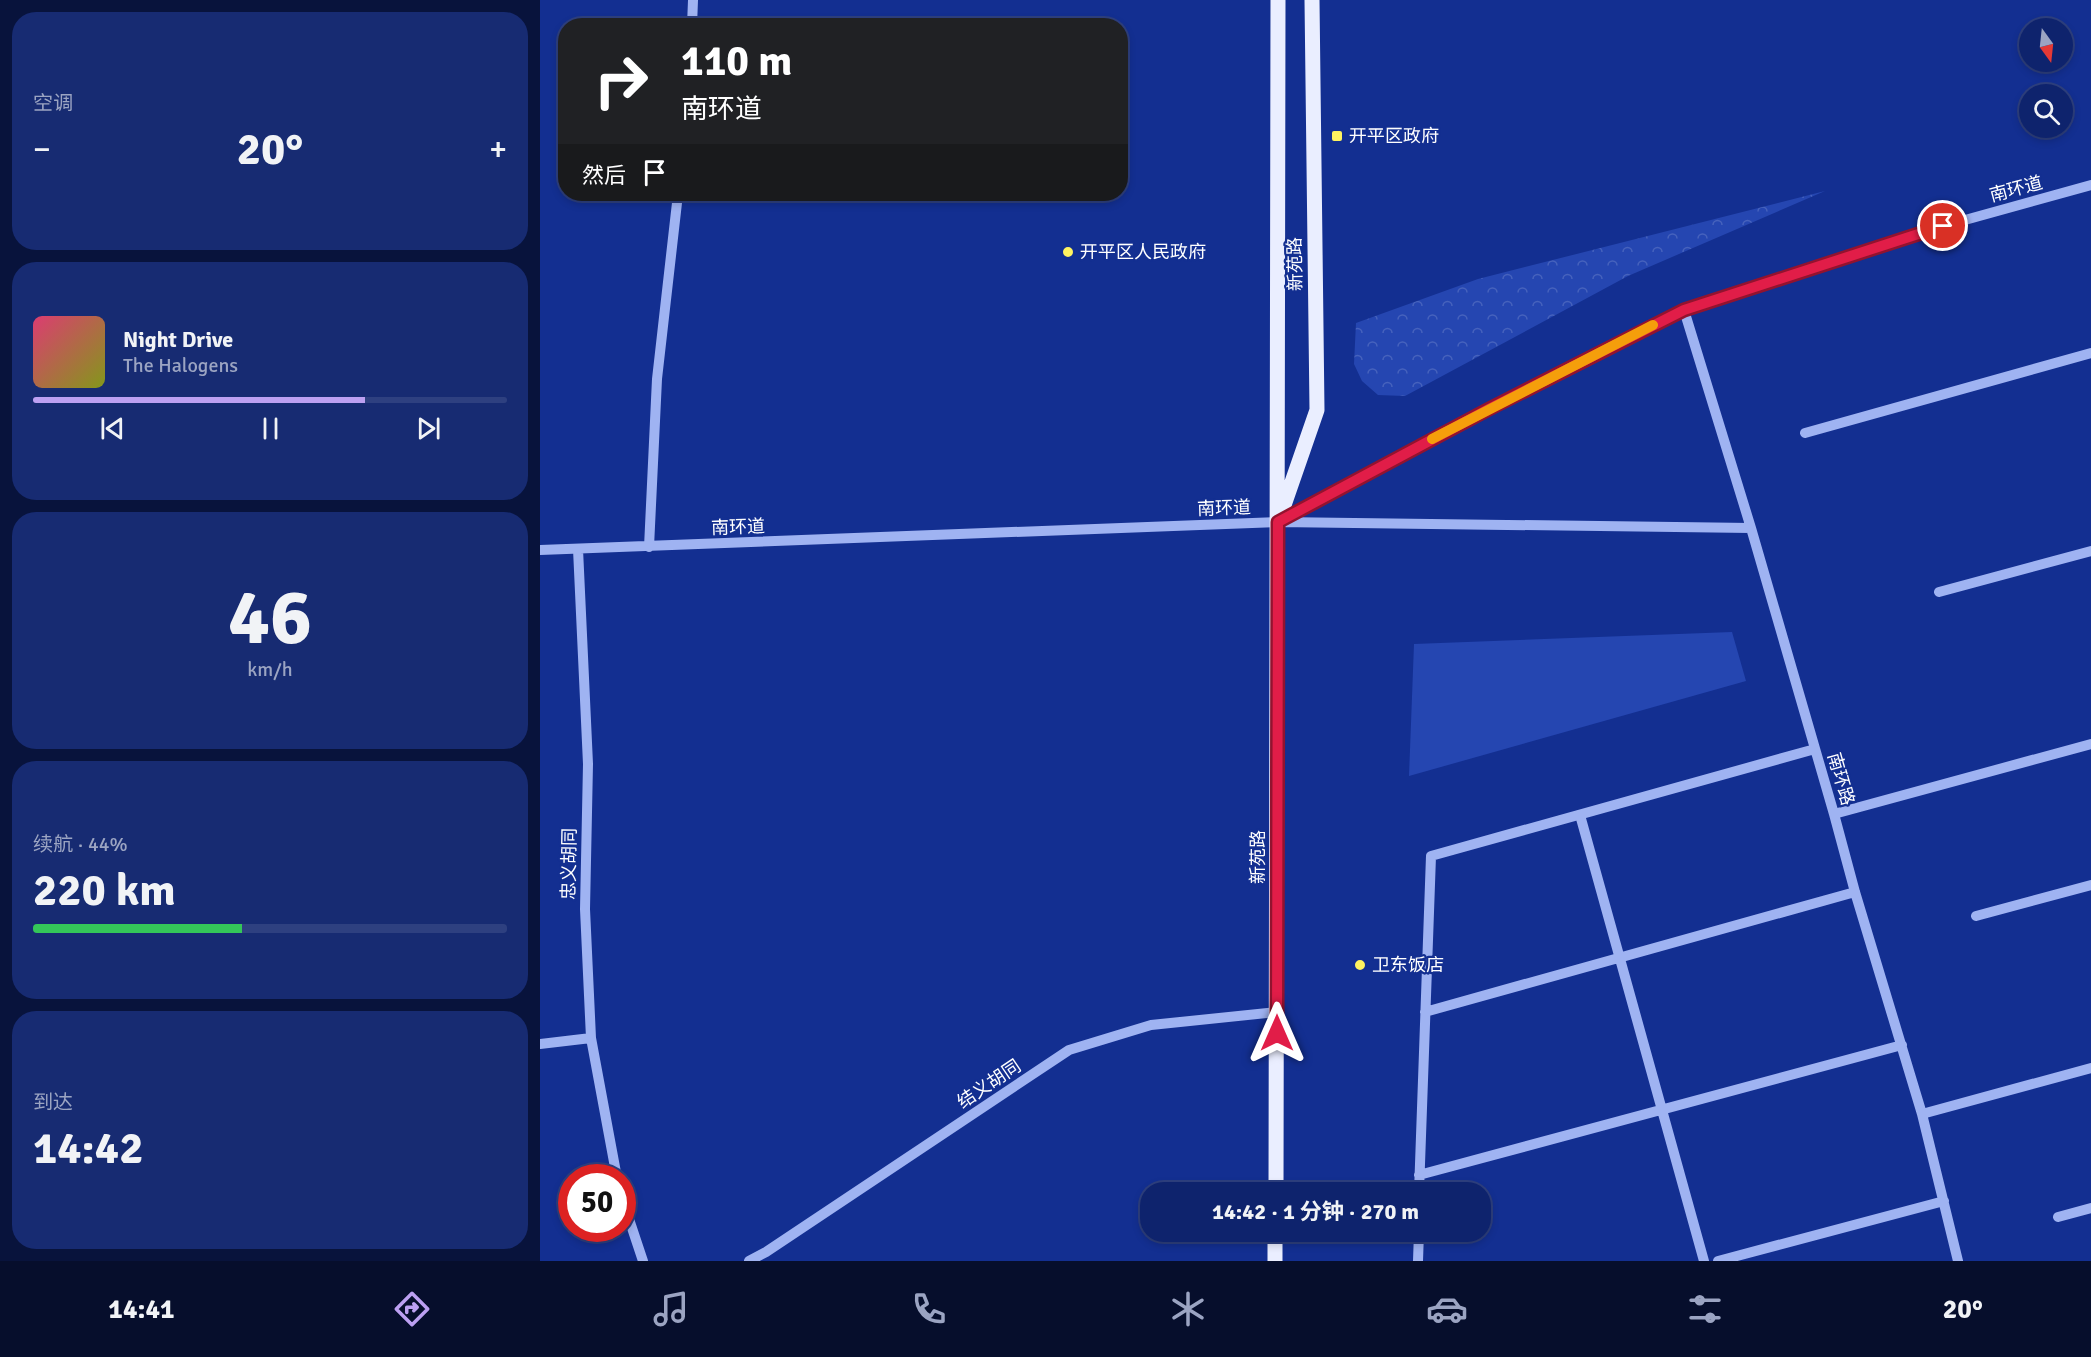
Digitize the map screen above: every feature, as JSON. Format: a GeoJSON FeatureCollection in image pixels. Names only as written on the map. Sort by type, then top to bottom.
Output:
{"type":"FeatureCollection","features":[{"type":"Feature","properties":{"kind":"main road","name":"新苑路"},"geometry":{"type":"LineString","coordinates":[[1276,1182],[1278,0]]}},
{"type":"Feature","properties":{"kind":"main road","name":"新苑路"},"geometry":{"type":"LineString","coordinates":[[1278,522],[1317,410],[1312,0]]}},
{"type":"Feature","properties":{"kind":"main road"},"geometry":{"type":"LineString","coordinates":[[1275,1242],[1275,1261]]}},
{"type":"Feature","properties":{"kind":"street"},"geometry":{"type":"LineString","coordinates":[[692,18],[693,0]]}},
{"type":"Feature","properties":{"kind":"street","name":"南环道"},"geometry":{"type":"LineString","coordinates":[[540,550],[1278,522],[1489,409],[1684,310],[1965,219],[2091,185]]}},
{"type":"Feature","properties":{"kind":"street"},"geometry":{"type":"LineString","coordinates":[[649,547],[657,379],[677,201]]}},
{"type":"Feature","properties":{"kind":"street","name":"南环路"},"geometry":{"type":"LineString","coordinates":[[1684,310],[1751,528],[1855,892],[1922,1114],[1958,1261]]}},
{"type":"Feature","properties":{"kind":"street"},"geometry":{"type":"LineString","coordinates":[[1805,433],[2091,353]]}},
{"type":"Feature","properties":{"kind":"street"},"geometry":{"type":"LineString","coordinates":[[1278,522],[1751,528]]}},
{"type":"Feature","properties":{"kind":"street","name":"忠义胡同"},"geometry":{"type":"LineString","coordinates":[[578,549],[588,764],[585,909],[591,1038],[614,1164]]}},
{"type":"Feature","properties":{"kind":"street"},"geometry":{"type":"LineString","coordinates":[[1939,592],[2091,551]]}},
{"type":"Feature","properties":{"kind":"street"},"geometry":{"type":"LineString","coordinates":[[1834,814],[2091,744]]}},
{"type":"Feature","properties":{"kind":"street"},"geometry":{"type":"LineString","coordinates":[[1419,1182],[1431,856],[1815,749]]}},
{"type":"Feature","properties":{"kind":"street"},"geometry":{"type":"LineString","coordinates":[[1580,815],[1704,1261]]}},
{"type":"Feature","properties":{"kind":"street"},"geometry":{"type":"LineString","coordinates":[[1976,916],[2091,885]]}},
{"type":"Feature","properties":{"kind":"street"},"geometry":{"type":"LineString","coordinates":[[1425,1012],[1855,892]]}},
{"type":"Feature","properties":{"kind":"street","name":"结义胡同"},"geometry":{"type":"LineString","coordinates":[[749,1261],[766,1252],[1069,1050],[1151,1024],[1277,1012]]}},
{"type":"Feature","properties":{"kind":"street"},"geometry":{"type":"LineString","coordinates":[[540,1044],[591,1038]]}},
{"type":"Feature","properties":{"kind":"street"},"geometry":{"type":"LineString","coordinates":[[1419,1175],[1902,1045]]}},
{"type":"Feature","properties":{"kind":"street"},"geometry":{"type":"LineString","coordinates":[[1922,1114],[2091,1068]]}},
{"type":"Feature","properties":{"kind":"street"},"geometry":{"type":"LineString","coordinates":[[1718,1261],[1944,1201]]}},
{"type":"Feature","properties":{"kind":"street"},"geometry":{"type":"LineString","coordinates":[[2058,1217],[2091,1208]]}},
{"type":"Feature","properties":{"kind":"street"},"geometry":{"type":"LineString","coordinates":[[636,1240],[643,1261]]}},
{"type":"Feature","properties":{"kind":"street"},"geometry":{"type":"LineString","coordinates":[[1418,1261],[1419,1242]]}},
{"type":"Feature","properties":{"kind":"green space"},"geometry":{"type":"Polygon","coordinates":[[[1825,191],[1628,276],[1405,396],[1378,395],[1362,381],[1354,364],[1356,323],[1478,279],[1825,191]]]}},
{"type":"Feature","properties":{"kind":"green space"},"geometry":{"type":"Polygon","coordinates":[[[1732,632],[1746,681],[1409,776],[1414,644],[1732,632]]]}},
{"type":"Feature","properties":{"kind":"slow traffic"},"geometry":{"type":"LineString","coordinates":[[1432,439],[1653,325]]}},
{"type":"Feature","properties":{"kind":"place","name":"开平区政府"},"geometry":{"type":"Point","coordinates":[1337,136]}},
{"type":"Feature","properties":{"kind":"place","name":"开平区人民政府"},"geometry":{"type":"Point","coordinates":[1068,252]}},
{"type":"Feature","properties":{"kind":"place","name":"卫东饭店"},"geometry":{"type":"Point","coordinates":[1360,965]}},
{"type":"Feature","properties":{"kind":"route"},"geometry":{"type":"LineString","coordinates":[[1277,1033],[1278,522],[1489,409],[1684,310],[1943,226]]}}]}
